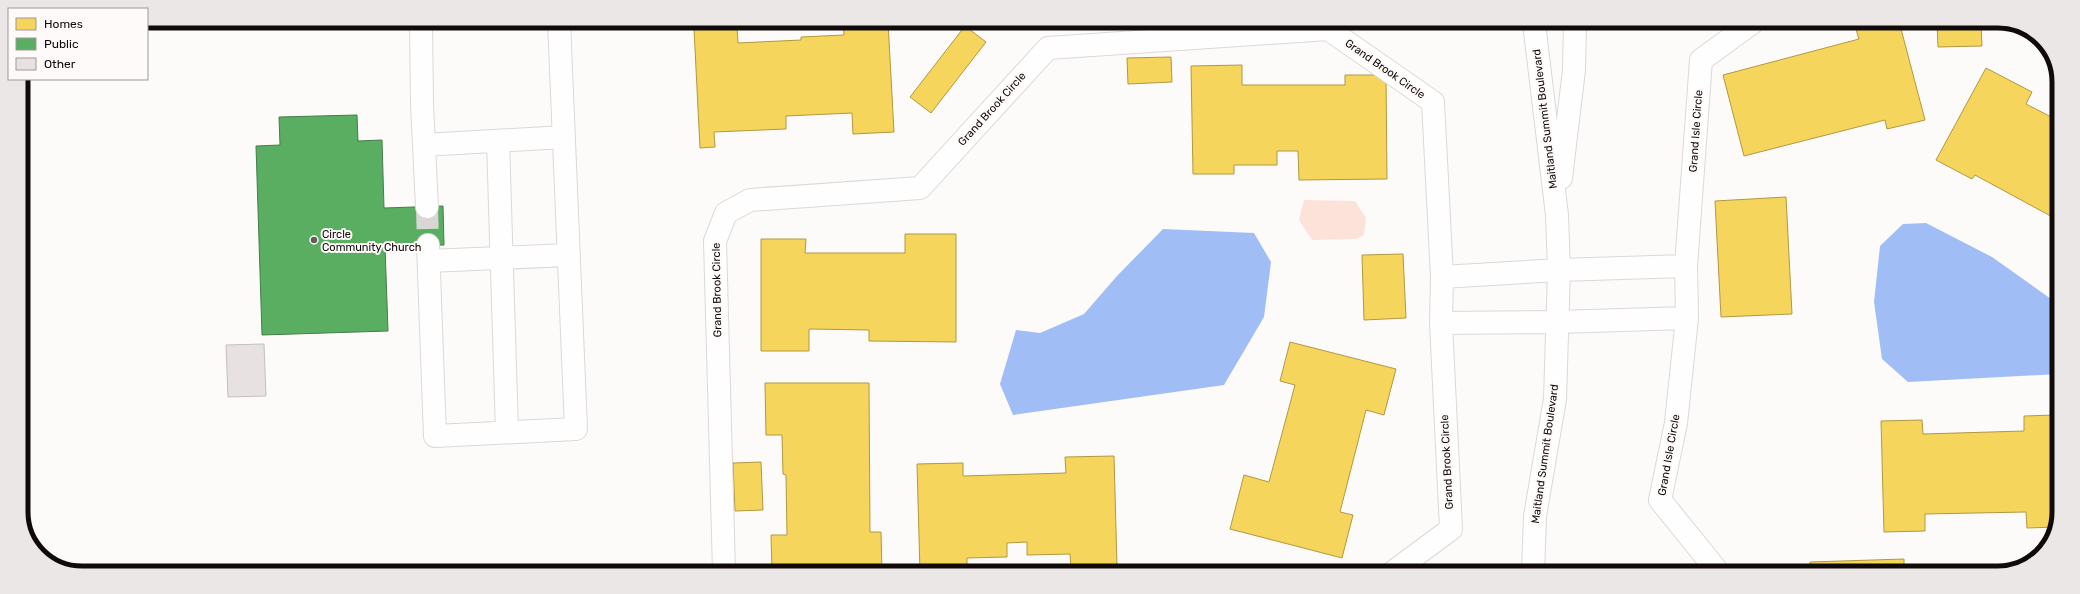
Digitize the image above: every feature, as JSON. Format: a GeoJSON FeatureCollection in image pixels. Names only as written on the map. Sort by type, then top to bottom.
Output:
{"type":"FeatureCollection","features":[{"type":"Feature","properties":{"kind":"street"},"geometry":{"type":"LineString","coordinates":[[421,28],[427,207]]}},
{"type":"Feature","properties":{"kind":"street"},"geometry":{"type":"LineString","coordinates":[[558,28],[564,137],[569,255],[576,429],[435,436],[429,253],[502,259],[569,255]]}},
{"type":"Feature","properties":{"kind":"street","name":"Maitland Summit Boulevard"},"geometry":{"type":"LineString","coordinates":[[1533,566],[1535,516],[1555,399],[1559,270],[1557,215],[1535,28]]}},
{"type":"Feature","properties":{"kind":"street","name":"Maitland Summit Boulevard"},"geometry":{"type":"LineString","coordinates":[[1557,215],[1574,70],[1575,28]]}},
{"type":"Feature","properties":{"kind":"street","name":"Grand Isle Circle"},"geometry":{"type":"LineString","coordinates":[[1713,566],[1660,500],[1676,423],[1687,318],[1686,266],[1701,60],[1745,28]]}},
{"type":"Feature","properties":{"kind":"street","name":"Grand Brook Circle"},"geometry":{"type":"LineString","coordinates":[[724,566],[715,241],[726,213],[750,200],[920,188],[1048,48],[1328,29],[1433,102],[1442,277],[1441,323],[1451,529],[1400,566]]}},
{"type":"Feature","properties":{"kind":"street"},"geometry":{"type":"LineString","coordinates":[[424,145],[564,137]]}},
{"type":"Feature","properties":{"kind":"street"},"geometry":{"type":"LineString","coordinates":[[498,141],[507,432]]}},
{"type":"Feature","properties":{"kind":"street"},"geometry":{"type":"LineString","coordinates":[[1442,277],[1559,270],[1686,266]]}},
{"type":"Feature","properties":{"kind":"street"},"geometry":{"type":"LineString","coordinates":[[1441,323],[1558,322],[1687,318]]}},
{"type":"Feature","properties":{"kind":"shaded area"},"geometry":{"type":"Polygon","coordinates":[[[1304,200],[1355,201],[1366,218],[1364,235],[1356,239],[1312,240],[1299,220],[1304,200]]]}},
{"type":"Feature","properties":{"kind":"water"},"geometry":{"type":"Polygon","coordinates":[[[1926,223],[1992,257],[2052,300],[2052,374],[1908,382],[1882,359],[1874,302],[1880,246],[1903,224],[1926,223]]]}},
{"type":"Feature","properties":{"kind":"water"},"geometry":{"type":"Polygon","coordinates":[[[1163,229],[1254,233],[1271,262],[1264,317],[1224,385],[1013,415],[1000,384],[1016,330],[1040,333],[1084,314],[1117,276],[1163,229]]]}},
{"type":"Feature","properties":{"kind":"building: Homes"},"geometry":{"type":"Polygon","coordinates":[[[737,28],[738,43],[801,40],[801,37],[844,35],[843,28],[888,28],[894,132],[853,134],[852,113],[786,116],[786,129],[714,132],[715,147],[700,148],[694,29],[737,28]]]}},
{"type":"Feature","properties":{"kind":"building: Homes"},"geometry":{"type":"Polygon","coordinates":[[[963,28],[968,28],[986,42],[931,113],[910,97],[963,28]]]}},
{"type":"Feature","properties":{"kind":"building: Homes"},"geometry":{"type":"Polygon","coordinates":[[[1856,28],[1901,28],[1925,120],[1887,129],[1885,120],[1744,156],[1723,75],[1859,39],[1856,28]]]}},
{"type":"Feature","properties":{"kind":"building: Homes"},"geometry":{"type":"Polygon","coordinates":[[[1937,28],[1981,28],[1982,46],[1938,47],[1937,28]]]}},
{"type":"Feature","properties":{"kind":"building: Homes"},"geometry":{"type":"Polygon","coordinates":[[[1171,57],[1172,82],[1128,84],[1127,58],[1171,57]]]}},
{"type":"Feature","properties":{"kind":"building: Homes"},"geometry":{"type":"Polygon","coordinates":[[[1242,65],[1242,85],[1345,85],[1345,75],[1386,75],[1387,179],[1299,180],[1298,151],[1277,151],[1277,165],[1234,165],[1234,174],[1193,174],[1191,66],[1242,65]]]}},
{"type":"Feature","properties":{"kind":"building: Homes"},"geometry":{"type":"Polygon","coordinates":[[[1986,68],[2032,92],[2026,104],[2052,117],[2052,217],[1975,175],[1972,179],[1936,160],[1986,68]]]}},
{"type":"Feature","properties":{"kind":"building: Homes"},"geometry":{"type":"Polygon","coordinates":[[[1786,197],[1792,314],[1721,317],[1715,201],[1786,197]]]}},
{"type":"Feature","properties":{"kind":"building: Homes"},"geometry":{"type":"Polygon","coordinates":[[[905,234],[956,234],[956,342],[869,341],[869,330],[809,329],[809,351],[761,351],[761,239],[806,239],[805,253],[905,253],[905,234]]]}},
{"type":"Feature","properties":{"kind":"building: Homes"},"geometry":{"type":"Polygon","coordinates":[[[1403,254],[1406,318],[1364,320],[1362,255],[1403,254]]]}},
{"type":"Feature","properties":{"kind":"building: Homes"},"geometry":{"type":"Polygon","coordinates":[[[1290,342],[1396,369],[1384,415],[1366,410],[1340,512],[1353,515],[1342,558],[1230,529],[1244,475],[1269,482],[1295,385],[1280,381],[1290,342]]]}},
{"type":"Feature","properties":{"kind":"building: Homes"},"geometry":{"type":"Polygon","coordinates":[[[765,383],[869,383],[870,532],[881,532],[882,566],[772,566],[771,535],[787,535],[786,475],[783,474],[782,435],[766,435],[765,383]]]}},
{"type":"Feature","properties":{"kind":"building: Homes"},"geometry":{"type":"Polygon","coordinates":[[[2052,415],[2052,519],[2050,527],[2027,528],[2026,512],[1925,514],[1925,531],[1884,532],[1881,421],[1922,420],[1923,434],[2024,431],[2024,416],[2052,415]]]}},
{"type":"Feature","properties":{"kind":"building: Homes"},"geometry":{"type":"Polygon","coordinates":[[[1114,456],[1117,566],[1071,566],[1070,554],[1027,555],[1027,542],[1007,543],[1007,557],[967,558],[967,566],[920,566],[917,464],[963,463],[963,476],[1066,473],[1065,457],[1114,456]]]}},
{"type":"Feature","properties":{"kind":"building: Homes"},"geometry":{"type":"Polygon","coordinates":[[[761,462],[763,510],[735,511],[733,463],[761,462]]]}},
{"type":"Feature","properties":{"kind":"building: Homes"},"geometry":{"type":"Polygon","coordinates":[[[1904,559],[1904,566],[1810,566],[1810,562],[1904,559]]]}},
{"type":"Feature","properties":{"kind":"building: Public"},"geometry":{"type":"Polygon","coordinates":[[[357,115],[358,141],[382,140],[384,208],[443,206],[444,245],[385,246],[388,331],[262,335],[256,146],[280,145],[279,117],[357,115]]]}},
{"type":"Feature","properties":{"kind":"building: Other"},"geometry":{"type":"Polygon","coordinates":[[[264,344],[266,396],[228,397],[226,345],[264,344]]]}},
{"type":"Feature","properties":{"kind":"tunnel"},"geometry":{"type":"LineString","coordinates":[[427,207],[428,245]]}},
{"type":"Feature","properties":{"kind":"place","name":"Circle Community Church"},"geometry":{"type":"Point","coordinates":[314,240]}}]}
